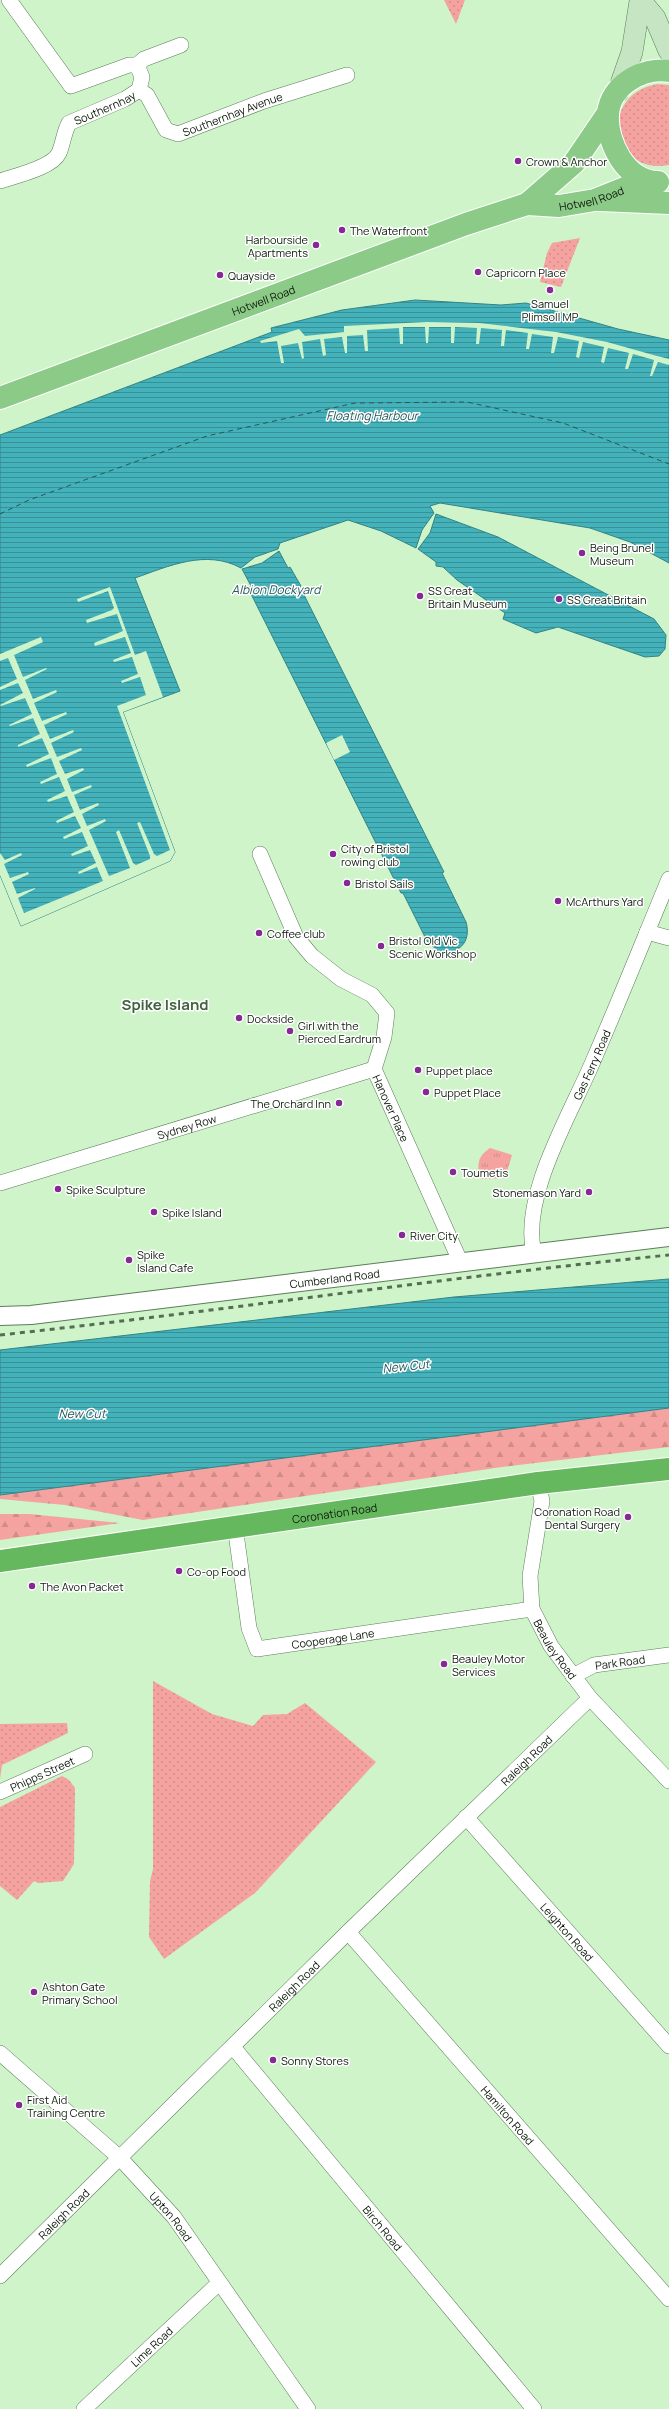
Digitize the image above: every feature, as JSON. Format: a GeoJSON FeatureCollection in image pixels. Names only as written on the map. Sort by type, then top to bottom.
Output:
{"type":"FeatureCollection","features":[{"type":"Feature","properties":{"kind":"highway","name":"Coronation Road"},"geometry":{"type":"LineString","coordinates":[[0,1561],[538,1483],[669,1469]]}},
{"type":"Feature","properties":{"kind":"main road"},"geometry":{"type":"LineString","coordinates":[[640,0],[655,18],[669,51]]}},
{"type":"Feature","properties":{"kind":"main road"},"geometry":{"type":"LineString","coordinates":[[618,92],[632,52],[640,0]]}},
{"type":"Feature","properties":{"kind":"main road"},"geometry":{"type":"LineString","coordinates":[[618,92],[636,75],[648,71],[669,71]]}},
{"type":"Feature","properties":{"kind":"main road","name":"Hotwell Road"},"geometry":{"type":"LineString","coordinates":[[527,204],[574,163],[608,113],[618,92]]}},
{"type":"Feature","properties":{"kind":"main road"},"geometry":{"type":"LineString","coordinates":[[608,113],[610,137],[621,159],[634,173],[664,182]]}},
{"type":"Feature","properties":{"kind":"main road","name":"Hotwell Road"},"geometry":{"type":"LineString","coordinates":[[0,398],[466,224],[527,204],[559,206],[595,200],[630,186],[664,182]]}},
{"type":"Feature","properties":{"kind":"main road"},"geometry":{"type":"LineString","coordinates":[[595,200],[669,203]]}},
{"type":"Feature","properties":{"kind":"street"},"geometry":{"type":"LineString","coordinates":[[9,0],[71,86],[129,65],[137,65],[144,59],[181,46]]}},
{"type":"Feature","properties":{"kind":"street","name":"Southernhay"},"geometry":{"type":"LineString","coordinates":[[0,181],[45,166],[53,161],[59,153],[67,127],[74,120],[125,99],[139,90],[142,77],[137,65]]}},
{"type":"Feature","properties":{"kind":"street","name":"Southernhay Avenue"},"geometry":{"type":"LineString","coordinates":[[139,90],[147,95],[166,130],[178,134],[264,101],[347,75]]}},
{"type":"Feature","properties":{"kind":"street","name":"Hanover Place"},"geometry":{"type":"LineString","coordinates":[[260,854],[296,937],[312,956],[341,979],[372,995],[387,1013],[384,1037],[374,1069],[460,1261]]}},
{"type":"Feature","properties":{"kind":"street","name":"Gas Ferry Road"},"geometry":{"type":"LineString","coordinates":[[534,1253],[530,1238],[531,1220],[551,1151],[595,1058],[669,879]]}},
{"type":"Feature","properties":{"kind":"street"},"geometry":{"type":"LineString","coordinates":[[647,932],[669,938]]}},
{"type":"Feature","properties":{"kind":"street","name":"Sydney Row"},"geometry":{"type":"LineString","coordinates":[[0,1183],[374,1069]]}},
{"type":"Feature","properties":{"kind":"street","name":"Cumberland Road"},"geometry":{"type":"LineString","coordinates":[[0,1316],[39,1314],[460,1261],[669,1237]]}},
{"type":"Feature","properties":{"kind":"street","name":"Beauley Road"},"geometry":{"type":"LineString","coordinates":[[538,1483],[542,1501],[530,1576],[532,1609],[551,1646],[590,1698],[669,1781]]}},
{"type":"Feature","properties":{"kind":"street","name":"Cooperage Lane"},"geometry":{"type":"LineString","coordinates":[[235,1526],[249,1628],[257,1649],[532,1609]]}},
{"type":"Feature","properties":{"kind":"street","name":"Park Road"},"geometry":{"type":"LineString","coordinates":[[573,1676],[594,1665],[669,1655]]}},
{"type":"Feature","properties":{"kind":"street","name":"Raleigh Road"},"geometry":{"type":"LineString","coordinates":[[0,2276],[348,1932],[590,1698]]}},
{"type":"Feature","properties":{"kind":"street","name":"Phipps Street"},"geometry":{"type":"LineString","coordinates":[[0,1792],[85,1754]]}},
{"type":"Feature","properties":{"kind":"street","name":"Leighton Road"},"geometry":{"type":"LineString","coordinates":[[466,1817],[669,2046]]}},
{"type":"Feature","properties":{"kind":"street","name":"Hamilton Road"},"geometry":{"type":"LineString","coordinates":[[348,1932],[669,2299]]}},
{"type":"Feature","properties":{"kind":"street","name":"Birch Road"},"geometry":{"type":"LineString","coordinates":[[232,2047],[534,2409]]}},
{"type":"Feature","properties":{"kind":"street","name":"Upton Road"},"geometry":{"type":"LineString","coordinates":[[0,2053],[120,2158],[174,2217],[308,2409]]}},
{"type":"Feature","properties":{"kind":"street","name":"Lime Road"},"geometry":{"type":"LineString","coordinates":[[84,2409],[219,2283]]}},
{"type":"Feature","properties":{"kind":"green space"},"geometry":{"type":"Polygon","coordinates":[[[444,0],[465,0],[456,24],[444,0]]]}},
{"type":"Feature","properties":{"kind":"green space"},"geometry":{"type":"Polygon","coordinates":[[[657,84],[669,85],[669,165],[650,165],[635,159],[625,147],[619,133],[619,118],[625,103],[638,91],[657,84]]]}},
{"type":"Feature","properties":{"kind":"green space"},"geometry":{"type":"Polygon","coordinates":[[[580,238],[561,287],[540,282],[547,253],[552,243],[580,238]]]}},
{"type":"Feature","properties":{"kind":"green space"},"geometry":{"type":"Polygon","coordinates":[[[490,1148],[512,1155],[505,1178],[480,1179],[478,1169],[479,1161],[490,1148]]]}},
{"type":"Feature","properties":{"kind":"green space"},"geometry":{"type":"Polygon","coordinates":[[[669,1408],[669,1447],[502,1467],[143,1520],[65,1505],[0,1499],[0,1495],[669,1408]]]}},
{"type":"Feature","properties":{"kind":"green space"},"geometry":{"type":"Polygon","coordinates":[[[0,1514],[29,1514],[120,1523],[0,1540],[0,1514]]]}},
{"type":"Feature","properties":{"kind":"green space"},"geometry":{"type":"Polygon","coordinates":[[[153,1681],[212,1714],[253,1726],[263,1715],[287,1714],[305,1703],[376,1762],[255,1893],[164,1959],[149,1937],[150,1881],[153,1869],[153,1681]]]}},
{"type":"Feature","properties":{"kind":"green space"},"geometry":{"type":"Polygon","coordinates":[[[67,1723],[68,1733],[2,1765],[0,1779],[0,1724],[67,1723]]]}},
{"type":"Feature","properties":{"kind":"green space"},"geometry":{"type":"Polygon","coordinates":[[[62,1776],[69,1780],[75,1788],[74,1864],[63,1881],[38,1883],[34,1881],[17,1900],[0,1886],[0,1807],[62,1776]]]}},
{"type":"Feature","properties":{"kind":"water","name":"Floating Harbour"},"geometry":{"type":"Polygon","coordinates":[[[415,300],[501,305],[526,303],[618,329],[669,340],[669,563],[630,542],[590,528],[440,503],[430,506],[434,513],[422,530],[416,548],[381,531],[348,520],[280,543],[278,549],[255,557],[241,568],[228,562],[214,560],[188,561],[135,578],[180,691],[123,712],[175,852],[170,861],[21,926],[0,875],[0,435],[272,332],[271,328],[342,310],[415,300]]]}},
{"type":"Feature","properties":{"kind":"water"},"geometry":{"type":"Polygon","coordinates":[[[436,514],[498,537],[654,619],[666,635],[665,649],[659,656],[645,657],[558,627],[536,633],[503,619],[505,613],[457,580],[443,567],[436,566],[436,562],[418,549],[430,533],[436,514]]]}},
{"type":"Feature","properties":{"kind":"water","name":"Albion Dockyard"},"geometry":{"type":"Polygon","coordinates":[[[279,551],[288,568],[290,567],[301,586],[300,587],[444,872],[442,873],[466,922],[467,936],[462,946],[457,949],[445,952],[438,951],[427,941],[403,893],[401,893],[248,588],[251,586],[242,569],[262,563],[279,551]]]}},
{"type":"Feature","properties":{"kind":"water","name":"New Cut"},"geometry":{"type":"Polygon","coordinates":[[[669,1279],[669,1408],[0,1495],[0,1350],[454,1297],[669,1279]]]}},
{"type":"Feature","properties":{"kind":"pier"},"geometry":{"type":"Polygon","coordinates":[[[427,322],[479,323],[556,332],[607,342],[669,359],[669,365],[658,362],[652,376],[650,376],[654,360],[633,354],[628,369],[625,369],[629,353],[608,348],[604,363],[601,362],[604,347],[583,342],[579,358],[576,357],[579,341],[558,337],[554,353],[551,353],[553,337],[532,334],[529,349],[526,349],[528,333],[506,330],[504,346],[501,346],[502,330],[481,328],[479,344],[476,344],[477,328],[455,327],[454,343],[451,343],[451,327],[429,327],[428,343],[426,343],[425,327],[403,327],[403,344],[400,344],[399,328],[367,330],[368,351],[365,351],[363,335],[347,336],[347,353],[345,353],[342,337],[324,339],[326,355],[323,356],[320,339],[302,342],[304,358],[302,359],[298,343],[281,346],[284,363],[281,363],[277,341],[261,343],[260,341],[299,329],[305,336],[344,332],[344,326],[427,322]]]}},
{"type":"Feature","properties":{"kind":"pier"},"geometry":{"type":"Polygon","coordinates":[[[110,587],[135,655],[146,651],[163,697],[123,712],[175,852],[170,861],[21,926],[0,875],[0,853],[5,860],[21,853],[22,855],[4,864],[10,878],[28,872],[29,874],[12,882],[17,894],[35,888],[18,898],[24,913],[103,881],[97,867],[79,874],[78,872],[96,863],[90,850],[72,856],[71,854],[88,846],[82,832],[64,839],[63,837],[81,828],[75,816],[57,823],[56,821],[74,812],[67,796],[48,802],[47,800],[65,791],[59,777],[41,784],[40,782],[57,774],[51,758],[27,767],[26,765],[49,754],[42,738],[18,747],[18,745],[40,734],[33,718],[10,726],[9,725],[32,714],[25,698],[1,706],[0,705],[23,693],[18,683],[0,690],[0,687],[17,679],[8,658],[0,661],[0,654],[41,637],[43,642],[14,655],[23,677],[46,668],[47,669],[25,680],[33,699],[56,690],[57,692],[34,703],[42,721],[66,712],[67,714],[44,725],[50,739],[73,730],[74,732],[51,743],[57,757],[81,748],[82,750],[59,761],[65,774],[83,768],[84,770],[67,779],[72,792],[91,785],[92,787],[74,795],[80,810],[98,803],[99,805],[82,814],[87,826],[105,819],[106,821],[89,830],[109,876],[130,868],[116,832],[119,830],[133,863],[136,865],[150,859],[137,823],[140,822],[154,854],[157,856],[170,850],[117,706],[146,695],[140,677],[122,683],[121,681],[138,674],[132,657],[114,662],[113,660],[131,653],[125,637],[95,646],[94,643],[123,631],[117,614],[87,623],[86,620],[114,608],[108,591],[78,602],[77,599],[110,587]]]}},
{"type":"Feature","properties":{"kind":"pier"},"geometry":{"type":"Polygon","coordinates":[[[342,735],[350,752],[334,760],[326,743],[342,735]]]}},
{"type":"Feature","properties":{"kind":"ferry route"},"geometry":{"type":"LineString","coordinates":[[0,514],[29,500],[207,436],[355,403],[467,402],[563,423],[669,464]]}},
{"type":"Feature","properties":{"kind":"railway"},"geometry":{"type":"LineString","coordinates":[[0,1335],[84,1326],[502,1273],[669,1255]]}},
{"type":"Feature","properties":{"kind":"place","name":"Crown & Anchor"},"geometry":{"type":"Point","coordinates":[518,161]}},
{"type":"Feature","properties":{"kind":"place","name":"The Waterfront"},"geometry":{"type":"Point","coordinates":[342,230]}},
{"type":"Feature","properties":{"kind":"place","name":"Harbourside Apartments"},"geometry":{"type":"Point","coordinates":[316,245]}},
{"type":"Feature","properties":{"kind":"place","name":"Capricorn Place"},"geometry":{"type":"Point","coordinates":[478,272]}},
{"type":"Feature","properties":{"kind":"place","name":"Quayside"},"geometry":{"type":"Point","coordinates":[220,275]}},
{"type":"Feature","properties":{"kind":"place","name":"Samuel Plimsoll MP"},"geometry":{"type":"Point","coordinates":[550,290]}},
{"type":"Feature","properties":{"kind":"place","name":"Being Brunel Museum"},"geometry":{"type":"Point","coordinates":[582,553]}},
{"type":"Feature","properties":{"kind":"place","name":"SS Great Britain Museum"},"geometry":{"type":"Point","coordinates":[420,596]}},
{"type":"Feature","properties":{"kind":"place","name":"SS Great Britain"},"geometry":{"type":"Point","coordinates":[559,599]}},
{"type":"Feature","properties":{"kind":"place","name":"City of Bristol rowing club"},"geometry":{"type":"Point","coordinates":[333,854]}},
{"type":"Feature","properties":{"kind":"place","name":"Bristol Sails"},"geometry":{"type":"Point","coordinates":[347,883]}},
{"type":"Feature","properties":{"kind":"place","name":"McArthurs Yard"},"geometry":{"type":"Point","coordinates":[558,901]}},
{"type":"Feature","properties":{"kind":"place","name":"Coffee club"},"geometry":{"type":"Point","coordinates":[259,933]}},
{"type":"Feature","properties":{"kind":"place","name":"Bristol Old Vic Scenic Workshop"},"geometry":{"type":"Point","coordinates":[381,946]}},
{"type":"Feature","properties":{"kind":"place","name":"Dockside"},"geometry":{"type":"Point","coordinates":[239,1018]}},
{"type":"Feature","properties":{"kind":"place","name":"Girl with the Pierced Eardrum"},"geometry":{"type":"Point","coordinates":[290,1031]}},
{"type":"Feature","properties":{"kind":"place","name":"Puppet place"},"geometry":{"type":"Point","coordinates":[418,1070]}},
{"type":"Feature","properties":{"kind":"place","name":"Puppet Place"},"geometry":{"type":"Point","coordinates":[426,1092]}},
{"type":"Feature","properties":{"kind":"place","name":"The Orchard Inn"},"geometry":{"type":"Point","coordinates":[339,1103]}},
{"type":"Feature","properties":{"kind":"place","name":"Toumetis"},"geometry":{"type":"Point","coordinates":[453,1172]}},
{"type":"Feature","properties":{"kind":"place","name":"Spike Sculpture"},"geometry":{"type":"Point","coordinates":[58,1189]}},
{"type":"Feature","properties":{"kind":"place","name":"Stonemason Yard"},"geometry":{"type":"Point","coordinates":[589,1192]}},
{"type":"Feature","properties":{"kind":"place","name":"Spike Island"},"geometry":{"type":"Point","coordinates":[154,1212]}},
{"type":"Feature","properties":{"kind":"place","name":"River City"},"geometry":{"type":"Point","coordinates":[402,1235]}},
{"type":"Feature","properties":{"kind":"place","name":"Spike Island Cafe"},"geometry":{"type":"Point","coordinates":[129,1260]}},
{"type":"Feature","properties":{"kind":"place","name":"Coronation Road Dental Surgery"},"geometry":{"type":"Point","coordinates":[628,1517]}},
{"type":"Feature","properties":{"kind":"place","name":"Co-op Food"},"geometry":{"type":"Point","coordinates":[179,1571]}},
{"type":"Feature","properties":{"kind":"place","name":"The Avon Packet"},"geometry":{"type":"Point","coordinates":[32,1586]}},
{"type":"Feature","properties":{"kind":"place","name":"Beauley Motor Services"},"geometry":{"type":"Point","coordinates":[444,1664]}},
{"type":"Feature","properties":{"kind":"place","name":"Ashton Gate Primary School"},"geometry":{"type":"Point","coordinates":[34,1992]}},
{"type":"Feature","properties":{"kind":"place","name":"Sonny Stores"},"geometry":{"type":"Point","coordinates":[273,2060]}},
{"type":"Feature","properties":{"kind":"place","name":"First Aid Training Centre"},"geometry":{"type":"Point","coordinates":[19,2105]}},
{"type":"Feature","properties":{"kind":"district","name":"Spike Island"},"geometry":{"type":"Point","coordinates":[165,1004]}}]}
